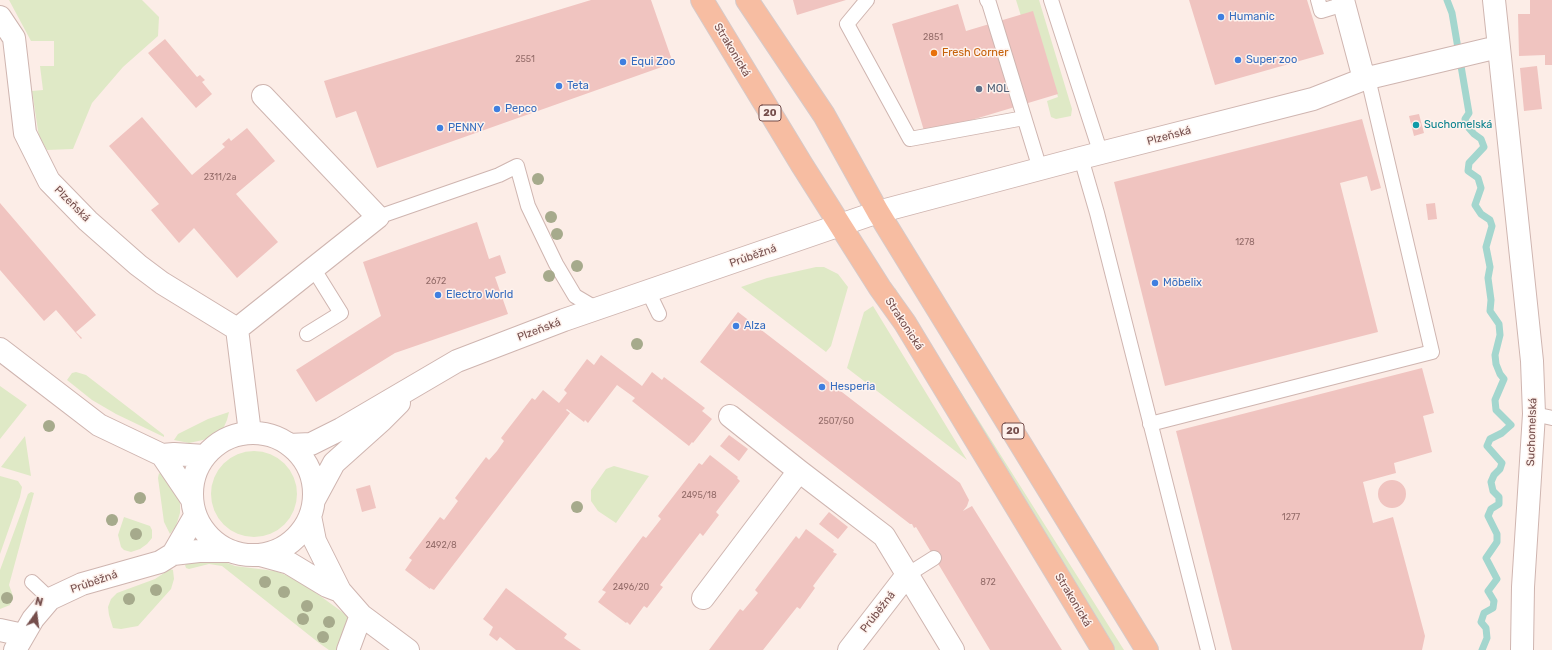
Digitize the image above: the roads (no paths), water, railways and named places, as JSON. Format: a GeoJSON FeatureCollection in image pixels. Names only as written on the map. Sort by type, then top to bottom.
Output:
{"type":"FeatureCollection","features":[{"type":"Feature","properties":{"kind":"main road","name":"Strakonická"},"geometry":{"type":"LineString","coordinates":[[702,0],[840,226],[905,323],[1103,650]]}},
{"type":"Feature","properties":{"kind":"main road","name":"20"},"geometry":{"type":"LineString","coordinates":[[747,0],[824,115],[878,212],[1147,650]]}},
{"type":"Feature","properties":{"kind":"street","name":"Suchomelská"},"geometry":{"type":"LineString","coordinates":[[1494,0],[1532,361],[1543,416],[1523,587],[1522,650]]}},
{"type":"Feature","properties":{"kind":"street"},"geometry":{"type":"LineString","coordinates":[[1343,2],[1366,79]]}},
{"type":"Feature","properties":{"kind":"street","name":"Plzeňská"},"geometry":{"type":"LineString","coordinates":[[0,17],[14,38],[24,133],[49,181],[88,221],[138,265],[162,283],[237,329]]}},
{"type":"Feature","properties":{"kind":"street","name":"Plzeňská"},"geometry":{"type":"LineString","coordinates":[[840,226],[878,212],[1313,99],[1366,79],[1498,47]]}},
{"type":"Feature","properties":{"kind":"street"},"geometry":{"type":"LineString","coordinates":[[250,433],[237,329],[378,217],[263,96]]}},
{"type":"Feature","properties":{"kind":"street","name":"Průběžná"},"geometry":{"type":"LineString","coordinates":[[657,288],[840,226]]}},
{"type":"Feature","properties":{"kind":"street","name":"Plzeňská"},"geometry":{"type":"LineString","coordinates":[[289,445],[311,444],[341,429],[417,383],[457,361],[657,288]]}},
{"type":"Feature","properties":{"kind":"street"},"geometry":{"type":"LineString","coordinates":[[0,349],[99,426],[162,455],[174,454],[205,456]]}},
{"type":"Feature","properties":{"kind":"street","name":"Plzeňská"},"geometry":{"type":"LineString","coordinates":[[312,508],[334,463],[382,420],[417,383]]}},
{"type":"Feature","properties":{"kind":"street"},"geometry":{"type":"LineString","coordinates":[[730,416],[884,536],[954,650]]}},
{"type":"Feature","properties":{"kind":"street"},"geometry":{"type":"LineString","coordinates":[[173,554],[193,507],[193,479],[205,456],[225,440],[250,433],[264,434],[277,438],[300,454],[307,466],[313,482],[312,508],[315,541],[340,591],[361,615],[408,650]]}},
{"type":"Feature","properties":{"kind":"street"},"geometry":{"type":"LineString","coordinates":[[162,455],[193,507],[205,533],[216,544],[230,551],[245,555],[260,555],[276,551],[289,544],[302,532],[312,508]]}},
{"type":"Feature","properties":{"kind":"street"},"geometry":{"type":"LineString","coordinates":[[704,598],[799,471]]}},
{"type":"Feature","properties":{"kind":"street","name":"Průběžná"},"geometry":{"type":"LineString","coordinates":[[19,643],[34,619],[50,599],[82,584],[160,562],[173,554],[199,550],[230,551]]}},
{"type":"Feature","properties":{"kind":"street"},"geometry":{"type":"LineString","coordinates":[[260,555],[289,563],[327,586],[340,591]]}},
{"type":"Feature","properties":{"kind":"street","name":"Průběžná"},"geometry":{"type":"LineString","coordinates":[[849,650],[907,575]]}},
{"type":"Feature","properties":{"kind":"street"},"geometry":{"type":"LineString","coordinates":[[348,650],[361,615]]}},
{"type":"Feature","properties":{"kind":"street"},"geometry":{"type":"LineString","coordinates":[[0,630],[19,643]]}},
{"type":"Feature","properties":{"kind":"lane"},"geometry":{"type":"LineString","coordinates":[[867,0],[847,24],[910,139],[1024,118]]}},
{"type":"Feature","properties":{"kind":"lane"},"geometry":{"type":"LineString","coordinates":[[987,0],[1040,169]]}},
{"type":"Feature","properties":{"kind":"lane"},"geometry":{"type":"LineString","coordinates":[[1052,0],[1091,156],[1099,221],[1208,650]]}},
{"type":"Feature","properties":{"kind":"lane"},"geometry":{"type":"LineString","coordinates":[[1318,0],[1321,11],[1343,2]]}},
{"type":"Feature","properties":{"kind":"lane"},"geometry":{"type":"LineString","coordinates":[[1150,424],[1432,352],[1366,79]]}},
{"type":"Feature","properties":{"kind":"lane"},"geometry":{"type":"LineString","coordinates":[[378,217],[499,175],[517,166],[528,206],[556,264],[575,296],[598,309]]}},
{"type":"Feature","properties":{"kind":"lane"},"geometry":{"type":"LineString","coordinates":[[307,334],[341,313],[313,268]]}},
{"type":"Feature","properties":{"kind":"lane"},"geometry":{"type":"LineString","coordinates":[[657,288],[659,314]]}},
{"type":"Feature","properties":{"kind":"lane"},"geometry":{"type":"LineString","coordinates":[[907,575],[934,558]]}},
{"type":"Feature","properties":{"kind":"lane"},"geometry":{"type":"LineString","coordinates":[[32,582],[50,599]]}},
{"type":"Feature","properties":{"kind":"waterway"},"geometry":{"type":"LineString","coordinates":[[1447,0],[1452,13],[1469,113],[1465,119],[1467,126],[1481,139],[1484,147],[1469,163],[1468,171],[1478,178],[1481,188],[1475,205],[1481,214],[1490,220],[1492,226],[1486,247],[1490,267],[1488,278],[1491,300],[1490,311],[1499,324],[1500,335],[1495,355],[1496,364],[1504,379],[1495,400],[1496,410],[1511,425],[1502,433],[1490,439],[1487,446],[1502,463],[1500,469],[1494,475],[1491,482],[1493,491],[1499,497],[1499,504],[1491,509],[1488,516],[1497,534],[1497,542],[1486,558],[1497,579],[1488,591],[1494,601],[1493,608],[1484,613],[1481,622],[1486,628],[1487,638],[1482,650]]}},
{"type":"Feature","properties":{"kind":"place","name":"Humanic"},"geometry":{"type":"Point","coordinates":[1221,17]}},
{"type":"Feature","properties":{"kind":"place","name":"Fresh Corner"},"geometry":{"type":"Point","coordinates":[934,53]}},
{"type":"Feature","properties":{"kind":"place","name":"Super zoo"},"geometry":{"type":"Point","coordinates":[1238,60]}},
{"type":"Feature","properties":{"kind":"place","name":"Equi Zoo"},"geometry":{"type":"Point","coordinates":[623,62]}},
{"type":"Feature","properties":{"kind":"place","name":"Teta"},"geometry":{"type":"Point","coordinates":[559,86]}},
{"type":"Feature","properties":{"kind":"place","name":"MOL"},"geometry":{"type":"Point","coordinates":[979,89]}},
{"type":"Feature","properties":{"kind":"place","name":"Pepco"},"geometry":{"type":"Point","coordinates":[497,109]}},
{"type":"Feature","properties":{"kind":"place","name":"Suchomelská"},"geometry":{"type":"Point","coordinates":[1416,125]}},
{"type":"Feature","properties":{"kind":"place","name":"PENNY"},"geometry":{"type":"Point","coordinates":[440,128]}},
{"type":"Feature","properties":{"kind":"place","name":"Möbelix"},"geometry":{"type":"Point","coordinates":[1155,283]}},
{"type":"Feature","properties":{"kind":"place","name":"Electro World"},"geometry":{"type":"Point","coordinates":[438,295]}},
{"type":"Feature","properties":{"kind":"place","name":"Alza"},"geometry":{"type":"Point","coordinates":[736,326]}},
{"type":"Feature","properties":{"kind":"place","name":"Hesperia"},"geometry":{"type":"Point","coordinates":[822,387]}}]}
